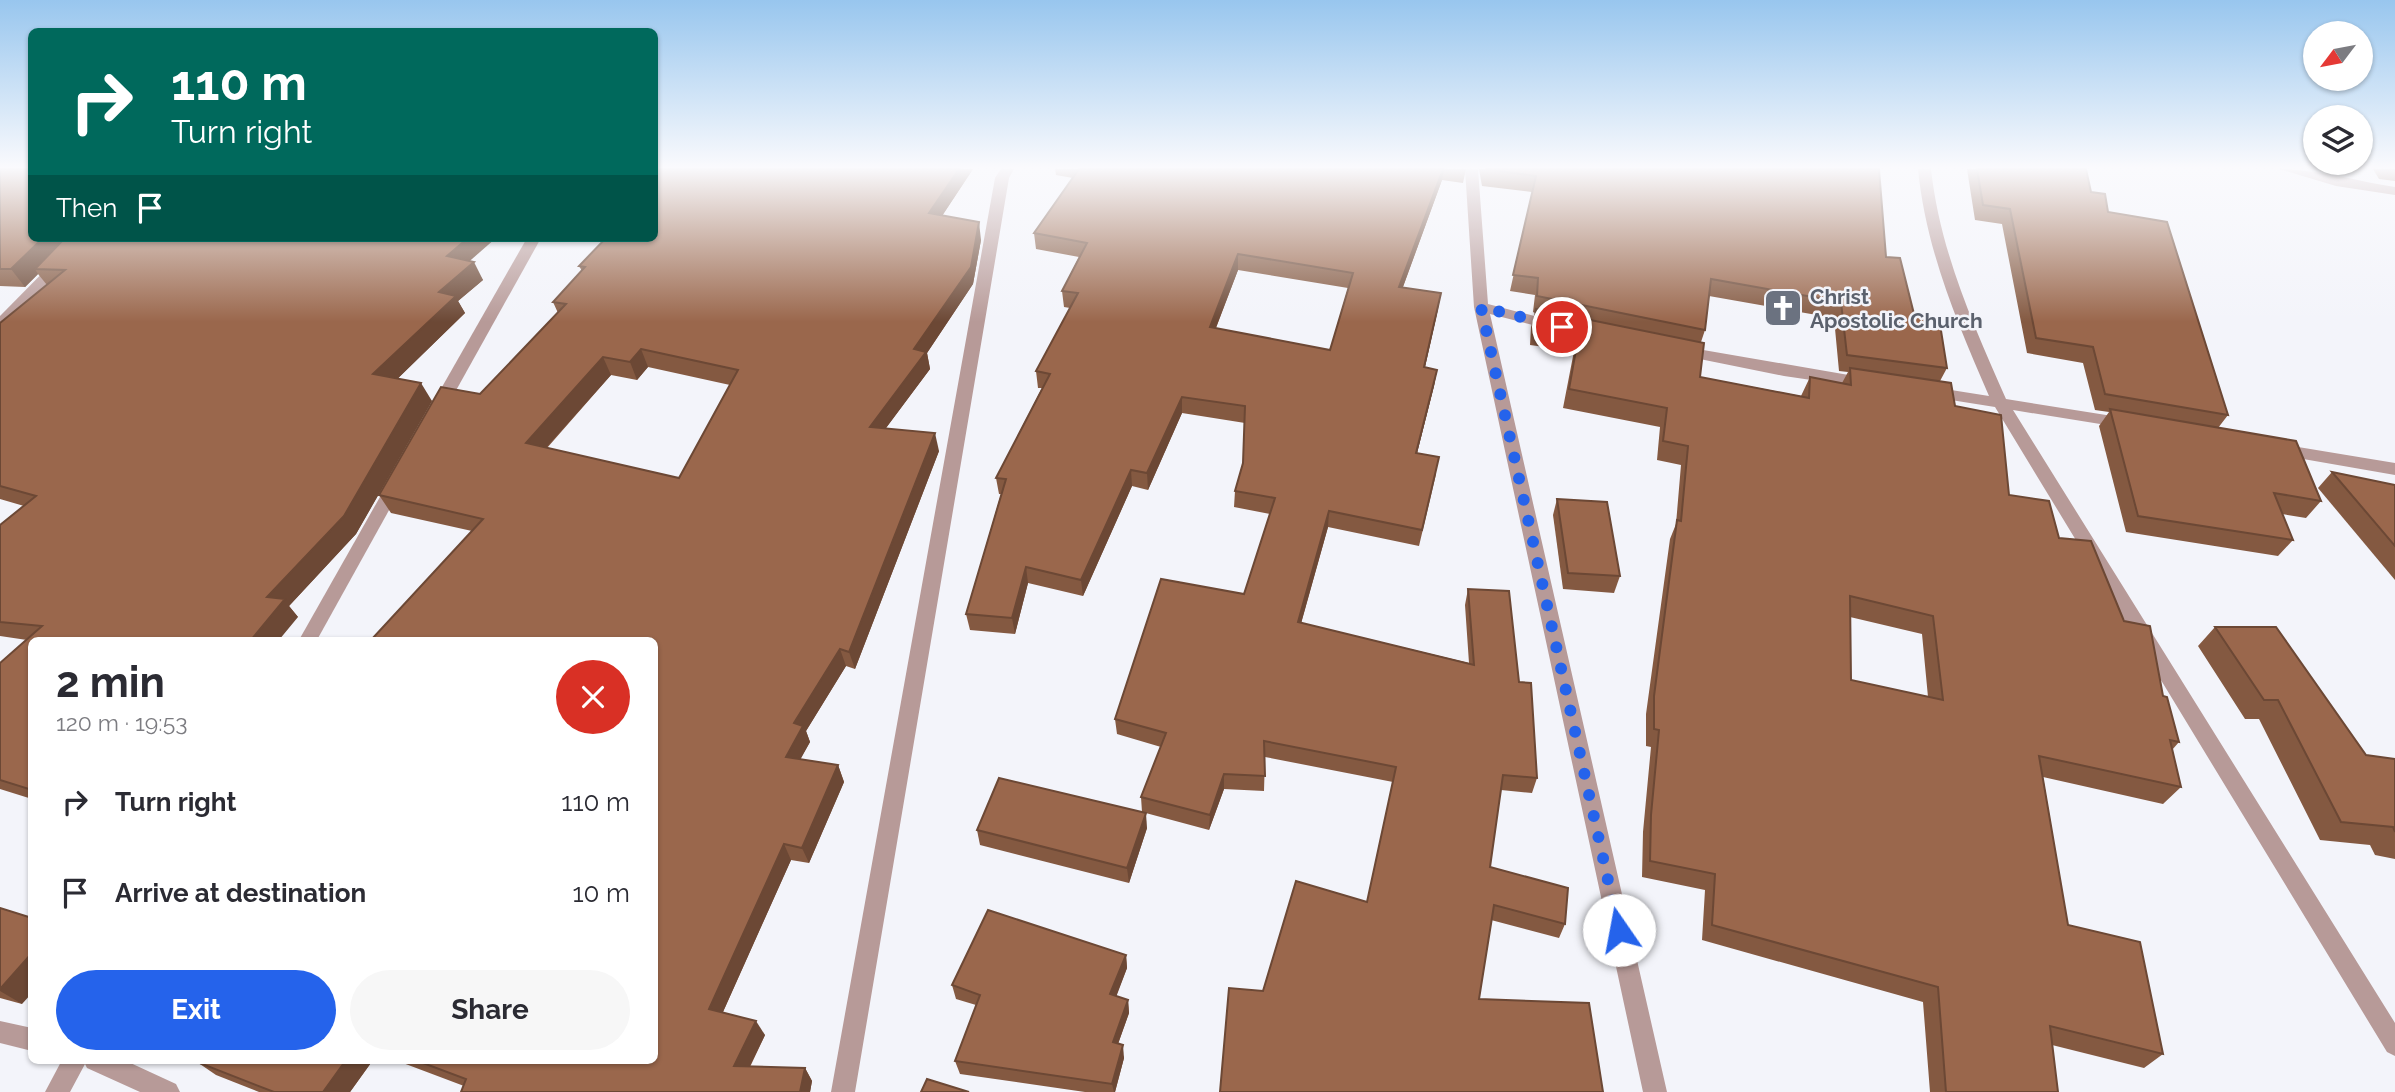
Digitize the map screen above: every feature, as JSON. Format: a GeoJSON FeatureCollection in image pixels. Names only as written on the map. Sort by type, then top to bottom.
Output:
{"type":"FeatureCollection","features":[{"type":"Feature","properties":{"kind":"street"},"geometry":{"type":"LineString","coordinates":[[843,1092],[995,220]]}},
{"type":"Feature","properties":{"kind":"street"},"geometry":{"type":"LineString","coordinates":[[1475,220],[1481,307],[1655,1092]]}},
{"type":"Feature","properties":{"kind":"street"},"geometry":{"type":"LineString","coordinates":[[1931,220],[1951,289],[1999,401],[2395,1044]]}},
{"type":"Feature","properties":{"kind":"street"},"geometry":{"type":"LineString","coordinates":[[0,325],[81,242]]}},
{"type":"Feature","properties":{"kind":"street"},"geometry":{"type":"LineString","coordinates":[[427,428],[532,242]]}},
{"type":"Feature","properties":{"kind":"street"},"geometry":{"type":"LineString","coordinates":[[1481,307],[1575,330]]}},
{"type":"Feature","properties":{"kind":"street"},"geometry":{"type":"LineString","coordinates":[[1667,348],[1784,371],[1878,384]]}},
{"type":"Feature","properties":{"kind":"street"},"geometry":{"type":"LineString","coordinates":[[1919,390],[2136,425]]}},
{"type":"Feature","properties":{"kind":"street"},"geometry":{"type":"LineString","coordinates":[[2259,446],[2395,469]]}},
{"type":"Feature","properties":{"kind":"street"},"geometry":{"type":"LineString","coordinates":[[310,637],[400,476]]}},
{"type":"Feature","properties":{"kind":"street"},"geometry":{"type":"LineString","coordinates":[[0,1032],[28,1039]]}},
{"type":"Feature","properties":{"kind":"street"},"geometry":{"type":"LineString","coordinates":[[57,1092],[73,1064]]}},
{"type":"Feature","properties":{"kind":"street"},"geometry":{"type":"LineString","coordinates":[[104,1064],[168,1092]]}},
{"type":"Feature","properties":{"kind":"building"},"geometry":{"type":"Polygon","coordinates":[[[0,220],[28,220],[28,242],[39,242],[11,269],[0,269],[0,220]]]}},
{"type":"Feature","properties":{"kind":"building"},"geometry":{"type":"Polygon","coordinates":[[[658,220],[979,222],[971,267],[914,349],[926,352],[870,427],[935,433],[849,652],[840,649],[794,723],[803,726],[786,757],[838,765],[802,848],[784,844],[709,1009],[756,1021],[734,1066],[805,1068],[800,1092],[461,1092],[466,1079],[426,1064],[658,1064],[658,637],[374,637],[483,519],[379,495],[441,387],[480,394],[566,304],[553,302],[585,267],[579,266],[602,242],[658,242],[658,220]],[[641,349],[630,362],[603,357],[526,443],[679,478],[738,370],[641,349]]]}},
{"type":"Feature","properties":{"kind":"building"},"geometry":{"type":"Polygon","coordinates":[[[1043,220],[1424,220],[1399,287],[1441,293],[1424,367],[1437,370],[1416,453],[1439,457],[1422,530],[1329,511],[1298,622],[1474,665],[1468,589],[1509,591],[1519,682],[1531,683],[1537,778],[1503,775],[1490,867],[1568,888],[1565,924],[1494,905],[1479,999],[1589,1003],[1603,1092],[1220,1092],[1229,988],[1263,991],[1296,881],[1367,902],[1396,767],[1264,741],[1265,776],[1224,774],[1210,815],[1141,797],[1166,733],[1115,719],[1161,579],[1244,594],[1275,498],[1235,491],[1243,463],[1245,406],[1182,397],[1147,473],[1131,470],[1081,580],[1026,567],[1012,618],[966,614],[1006,479],[996,478],[1050,374],[1036,371],[1078,293],[1062,291],[1087,243],[1034,233],[1043,220]],[[1238,254],[1210,327],[1330,350],[1353,273],[1238,254]]]}},
{"type":"Feature","properties":{"kind":"building"},"geometry":{"type":"Polygon","coordinates":[[[1526,220],[1883,220],[1886,257],[1900,258],[1914,314],[1939,318],[1947,368],[1847,355],[1841,302],[1711,279],[1705,330],[1537,296],[1538,278],[1513,275],[1526,220]]]}},
{"type":"Feature","properties":{"kind":"building"},"geometry":{"type":"Polygon","coordinates":[[[2012,220],[2167,222],[2228,415],[2105,394],[2093,347],[2036,338],[2012,220]]]}},
{"type":"Feature","properties":{"kind":"building"},"geometry":{"type":"Polygon","coordinates":[[[61,242],[463,242],[447,256],[474,262],[439,292],[456,296],[373,374],[421,383],[344,516],[267,597],[285,599],[253,637],[30,637],[42,626],[0,622],[0,525],[36,496],[0,486],[0,323],[65,270],[35,269],[61,242]]]}},
{"type":"Feature","properties":{"kind":"building"},"geometry":{"type":"Polygon","coordinates":[[[1536,309],[1704,343],[1700,377],[1809,398],[1810,377],[1851,385],[1850,368],[1951,383],[1955,406],[2001,415],[2009,495],[2049,501],[2059,538],[2091,541],[2124,621],[2150,626],[2163,696],[2167,697],[2179,742],[2170,740],[2181,787],[2039,756],[2068,925],[2140,942],[2163,1054],[2050,1026],[2058,1092],[1946,1092],[1938,987],[1712,925],[1715,874],[1650,861],[1651,815],[1659,730],[1654,729],[1654,696],[1677,520],[1681,521],[1688,446],[1663,441],[1667,408],[1569,389],[1579,333],[1534,327],[1536,309]],[[1850,596],[1851,680],[1943,700],[1933,616],[1850,596]]]}},
{"type":"Feature","properties":{"kind":"building"},"geometry":{"type":"Polygon","coordinates":[[[2110,409],[2296,441],[2321,501],[2274,493],[2293,540],[2138,516],[2110,409]]]}},
{"type":"Feature","properties":{"kind":"building"},"geometry":{"type":"Polygon","coordinates":[[[2332,472],[2395,485],[2395,546],[2332,472]]]}},
{"type":"Feature","properties":{"kind":"building"},"geometry":{"type":"Polygon","coordinates":[[[1557,499],[1607,502],[1620,576],[1568,573],[1557,499]]]}},
{"type":"Feature","properties":{"kind":"building"},"geometry":{"type":"Polygon","coordinates":[[[2215,627],[2276,627],[2366,755],[2395,759],[2395,832],[2393,827],[2341,822],[2278,700],[2264,700],[2215,627]]]}},
{"type":"Feature","properties":{"kind":"building"},"geometry":{"type":"Polygon","coordinates":[[[28,638],[28,789],[0,780],[0,663],[28,638]]]}},
{"type":"Feature","properties":{"kind":"building"},"geometry":{"type":"Polygon","coordinates":[[[999,778],[1146,813],[1127,868],[977,830],[999,778]]]}},
{"type":"Feature","properties":{"kind":"building"},"geometry":{"type":"Polygon","coordinates":[[[0,908],[28,917],[28,958],[0,989],[0,908]]]}},
{"type":"Feature","properties":{"kind":"building"},"geometry":{"type":"Polygon","coordinates":[[[988,910],[1126,955],[1110,994],[1128,1000],[1113,1042],[1123,1045],[1112,1084],[955,1061],[980,995],[952,985],[988,910]]]}},
{"type":"Feature","properties":{"kind":"building"},"geometry":{"type":"Polygon","coordinates":[[[202,1064],[343,1064],[323,1092],[274,1092],[202,1064]]]}},
{"type":"Feature","properties":{"kind":"building"},"geometry":{"type":"Polygon","coordinates":[[[927,1079],[969,1092],[921,1092],[927,1079]]]}},
{"type":"Feature","properties":{"kind":"place","name":"Christ Apostolic Church"},"geometry":{"type":"Point","coordinates":[1783,308]}},
{"type":"Feature","properties":{"kind":"route"},"geometry":{"type":"LineString","coordinates":[[1562,327],[1481,307],[1619,930]]}}]}
